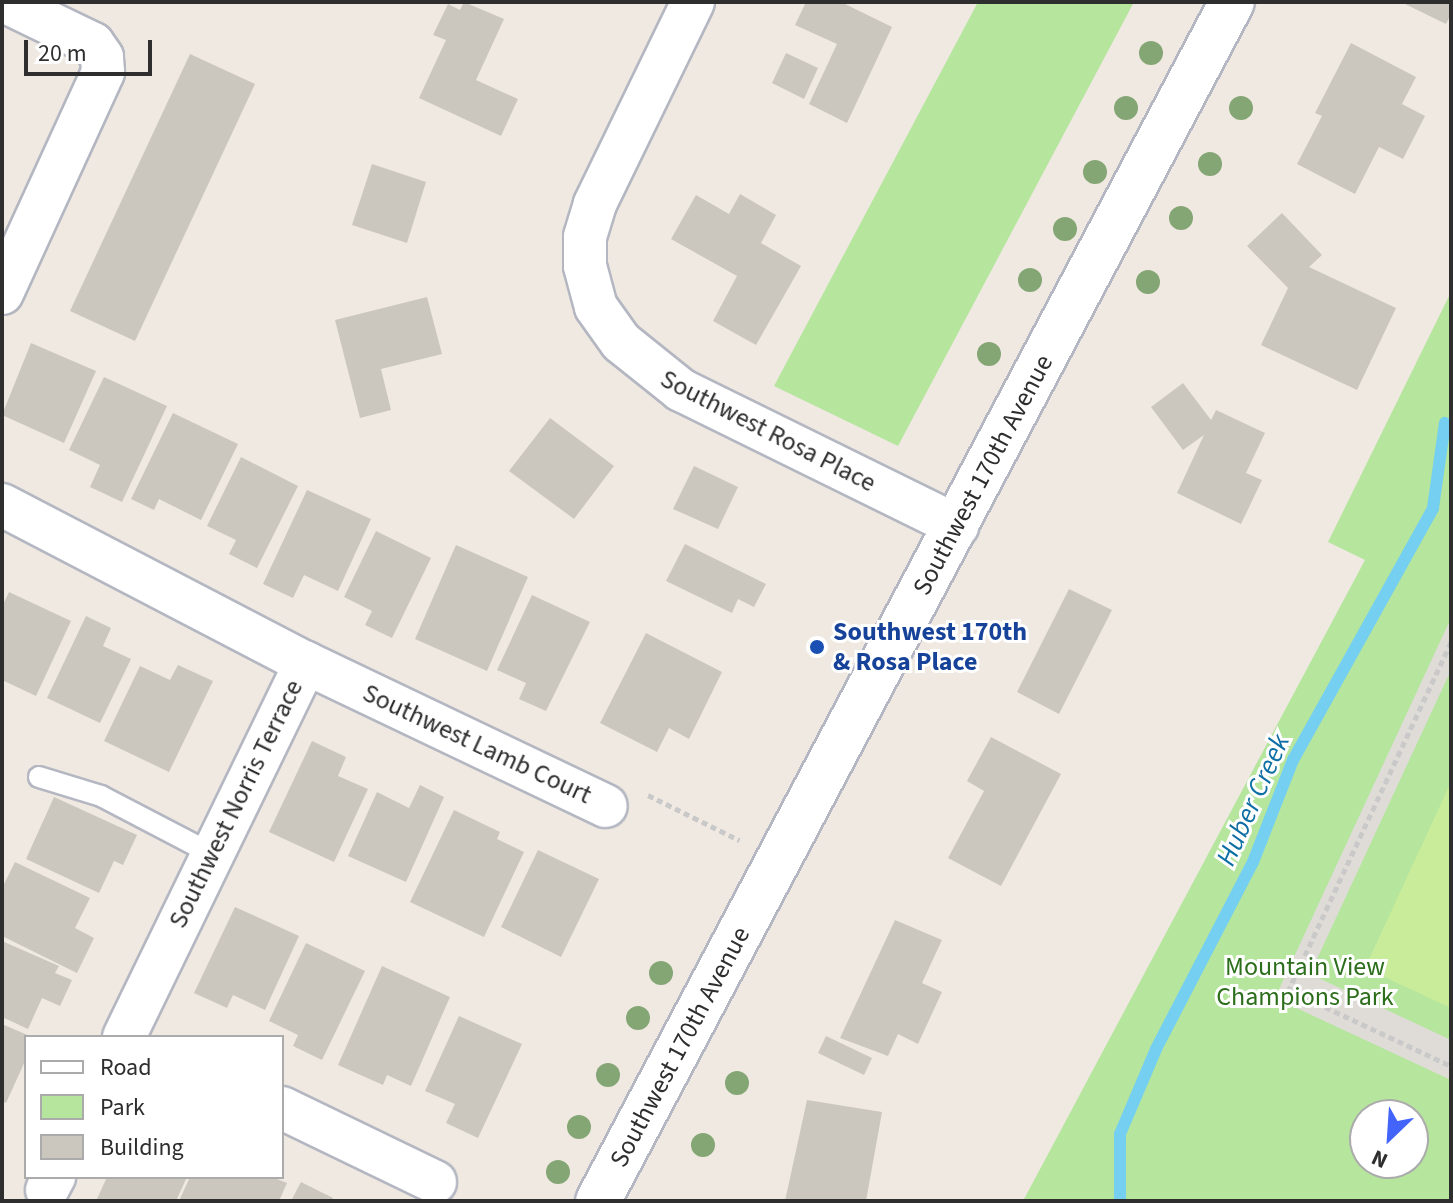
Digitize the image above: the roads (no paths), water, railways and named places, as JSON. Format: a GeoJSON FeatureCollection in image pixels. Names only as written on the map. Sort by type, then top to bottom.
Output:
{"type":"FeatureCollection","features":[{"type":"Feature","properties":{"kind":"main road","name":"Southwest 170th Avenue"},"geometry":{"type":"LineString","coordinates":[[598,1201],[1232,2]]}},
{"type":"Feature","properties":{"kind":"street"},"geometry":{"type":"LineString","coordinates":[[2,293],[103,72],[102,57],[93,44],[6,2]]}},
{"type":"Feature","properties":{"kind":"street","name":"Southwest Rosa Place"},"geometry":{"type":"LineString","coordinates":[[693,2],[595,204],[585,237],[585,266],[596,307],[621,342],[681,390],[957,526]]}},
{"type":"Feature","properties":{"kind":"street","name":"Southwest Norris Terrace"},"geometry":{"type":"LineString","coordinates":[[2,505],[306,663],[210,853],[129,1035]]}},
{"type":"Feature","properties":{"kind":"street","name":"Southwest Lamb Court"},"geometry":{"type":"LineString","coordinates":[[306,663],[606,806]]}},
{"type":"Feature","properties":{"kind":"street"},"geometry":{"type":"LineString","coordinates":[[284,1109],[435,1182]]}},
{"type":"Feature","properties":{"kind":"lane"},"geometry":{"type":"LineString","coordinates":[[39,777],[101,796],[210,853]]}},
{"type":"Feature","properties":{"kind":"waterway","name":"Huber Creek"},"geometry":{"type":"LineString","coordinates":[[1120,1201],[1120,1134],[1156,1049],[1253,862],[1293,760],[1433,508],[1445,423]]}},
{"type":"Feature","properties":{"kind":"place","name":"Southwest 170th & Rosa Place"},"geometry":{"type":"Point","coordinates":[817,647]}},
{"type":"Feature","properties":{"kind":"park label","name":"Mountain View Champions Park"},"geometry":{"type":"Point","coordinates":[1305,982]}}]}
